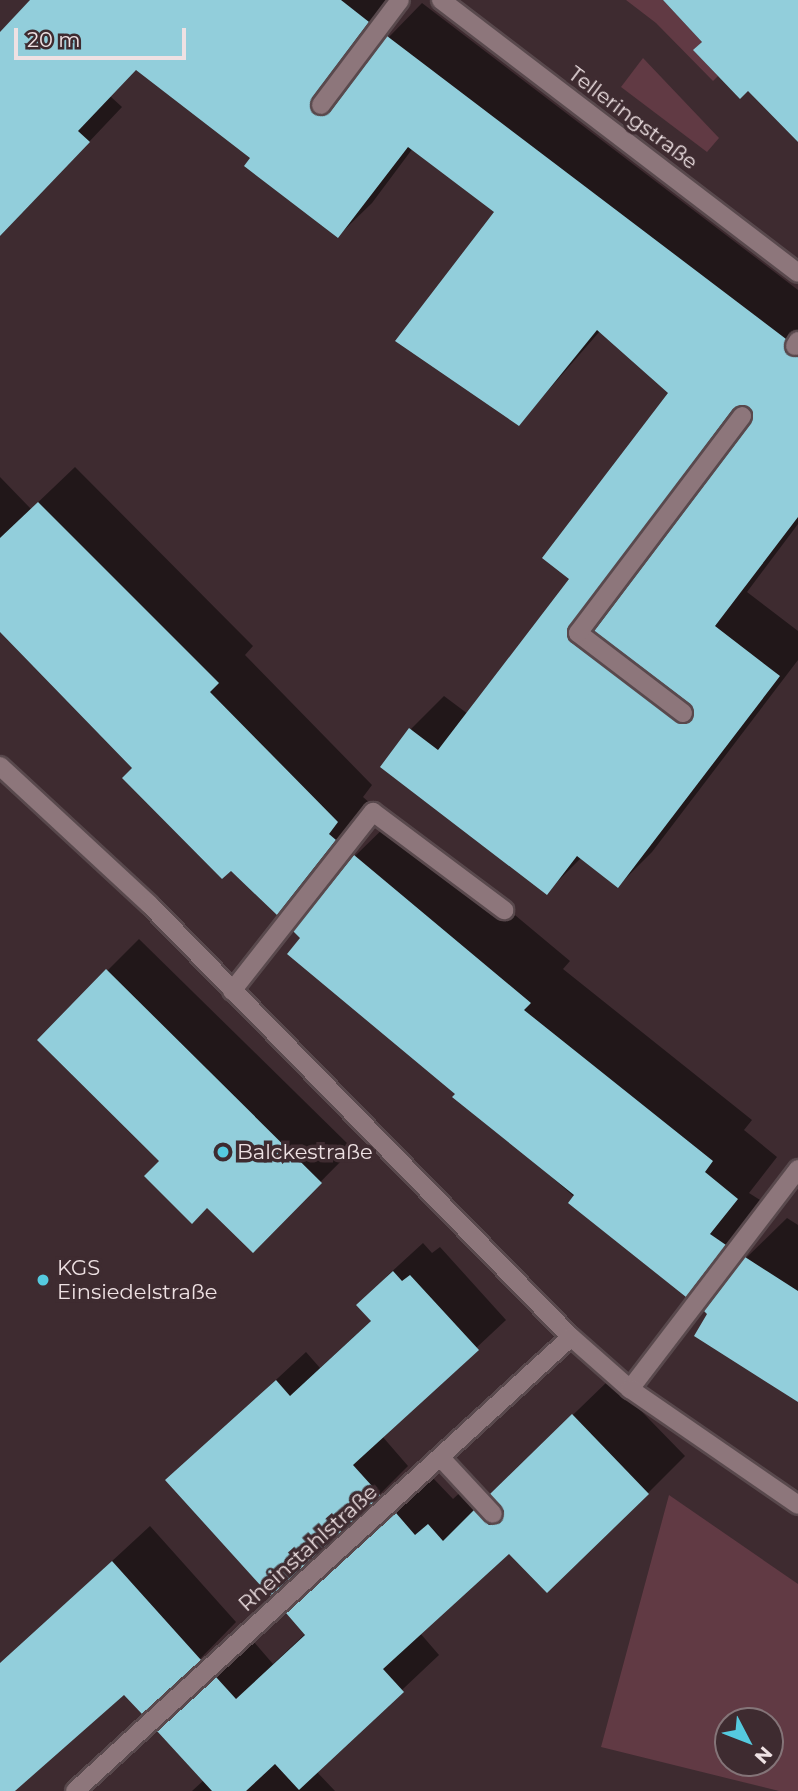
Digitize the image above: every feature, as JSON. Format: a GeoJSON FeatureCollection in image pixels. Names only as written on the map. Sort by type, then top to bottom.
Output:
{"type":"FeatureCollection","features":[{"type":"Feature","properties":{"kind":"street"},"geometry":{"type":"LineString","coordinates":[[321,105],[400,0]]}},
{"type":"Feature","properties":{"kind":"street","name":"Telleringstraße"},"geometry":{"type":"LineString","coordinates":[[441,0],[798,273]]}},
{"type":"Feature","properties":{"kind":"street"},"geometry":{"type":"LineString","coordinates":[[683,713],[578,633],[742,416]]}},
{"type":"Feature","properties":{"kind":"street"},"geometry":{"type":"LineString","coordinates":[[0,766],[76,832],[571,1337],[630,1389],[798,1505]]}},
{"type":"Feature","properties":{"kind":"street"},"geometry":{"type":"LineString","coordinates":[[232,991],[373,811],[504,910]]}},
{"type":"Feature","properties":{"kind":"street"},"geometry":{"type":"LineString","coordinates":[[630,1389],[798,1168]]}},
{"type":"Feature","properties":{"kind":"street","name":"Rheinstahlstraße"},"geometry":{"type":"LineString","coordinates":[[75,1791],[571,1337]]}},
{"type":"Feature","properties":{"kind":"street"},"geometry":{"type":"LineString","coordinates":[[441,1458],[493,1514]]}},
{"type":"Feature","properties":{"kind":"shaded area"},"geometry":{"type":"Polygon","coordinates":[[[626,0],[663,0],[702,42],[694,51],[718,76],[713,81],[656,23],[626,0]]]}},
{"type":"Feature","properties":{"kind":"shaded area"},"geometry":{"type":"Polygon","coordinates":[[[643,58],[719,138],[707,152],[621,87],[643,58]]]}},
{"type":"Feature","properties":{"kind":"shaded area"},"geometry":{"type":"Polygon","coordinates":[[[669,1495],[798,1584],[798,1791],[779,1791],[722,1777],[784,1777],[784,1707],[714,1707],[714,1775],[601,1747],[669,1495]]]}},
{"type":"Feature","properties":{"kind":"building"},"geometry":{"type":"Polygon","coordinates":[[[30,0],[341,0],[369,22],[312,98],[314,114],[330,112],[387,36],[786,339],[785,352],[798,357],[798,517],[715,626],[780,676],[618,888],[577,856],[547,895],[380,767],[409,728],[438,750],[569,579],[542,558],[668,393],[597,330],[519,426],[395,341],[494,212],[408,147],[338,238],[244,166],[250,158],[136,70],[78,131],[90,142],[0,236],[0,32],[30,0]],[[744,405],[733,409],[567,631],[571,642],[681,724],[692,719],[690,704],[594,631],[751,423],[753,412],[744,405]]]}},
{"type":"Feature","properties":{"kind":"building"},"geometry":{"type":"Polygon","coordinates":[[[663,0],[798,0],[798,142],[748,91],[740,99],[693,50],[702,42],[663,0]]]}},
{"type":"Feature","properties":{"kind":"building"},"geometry":{"type":"Polygon","coordinates":[[[38,502],[219,683],[210,692],[338,822],[329,834],[336,840],[277,915],[231,871],[222,879],[122,778],[132,768],[0,632],[0,538],[38,502]]]}},
{"type":"Feature","properties":{"kind":"building"},"geometry":{"type":"Polygon","coordinates":[[[354,855],[531,1003],[524,1010],[713,1161],[705,1172],[738,1199],[710,1234],[726,1245],[686,1297],[568,1203],[574,1195],[452,1097],[455,1094],[287,954],[300,938],[293,931],[354,855]]]}},
{"type":"Feature","properties":{"kind":"building"},"geometry":{"type":"Polygon","coordinates":[[[106,969],[322,1183],[253,1253],[207,1208],[192,1224],[144,1176],[159,1161],[37,1040],[106,969]]]}},
{"type":"Feature","properties":{"kind":"building"},"geometry":{"type":"Polygon","coordinates":[[[745,1257],[798,1291],[798,1402],[694,1336],[707,1314],[704,1311],[745,1257]]]}},
{"type":"Feature","properties":{"kind":"building"},"geometry":{"type":"Polygon","coordinates":[[[393,1271],[402,1281],[410,1275],[479,1350],[353,1465],[381,1496],[271,1597],[165,1480],[276,1380],[290,1396],[371,1321],[356,1305],[393,1271]]]}},
{"type":"Feature","properties":{"kind":"building"},"geometry":{"type":"Polygon","coordinates":[[[572,1414],[649,1494],[547,1593],[509,1554],[383,1669],[404,1692],[299,1790],[275,1764],[246,1791],[212,1791],[157,1731],[216,1677],[236,1699],[305,1635],[286,1613],[396,1513],[415,1535],[428,1524],[443,1541],[474,1510],[489,1525],[500,1523],[504,1511],[490,1494],[572,1414]]]}},
{"type":"Feature","properties":{"kind":"building"},"geometry":{"type":"Polygon","coordinates":[[[112,1561],[201,1660],[142,1714],[124,1695],[15,1791],[0,1791],[0,1663],[112,1561]]]}},
{"type":"Feature","properties":{"kind":"place","name":"Balckestraße"},"geometry":{"type":"Point","coordinates":[223,1152]}},
{"type":"Feature","properties":{"kind":"place","name":"KGS Einsiedelstraße"},"geometry":{"type":"Point","coordinates":[43,1280]}}]}
